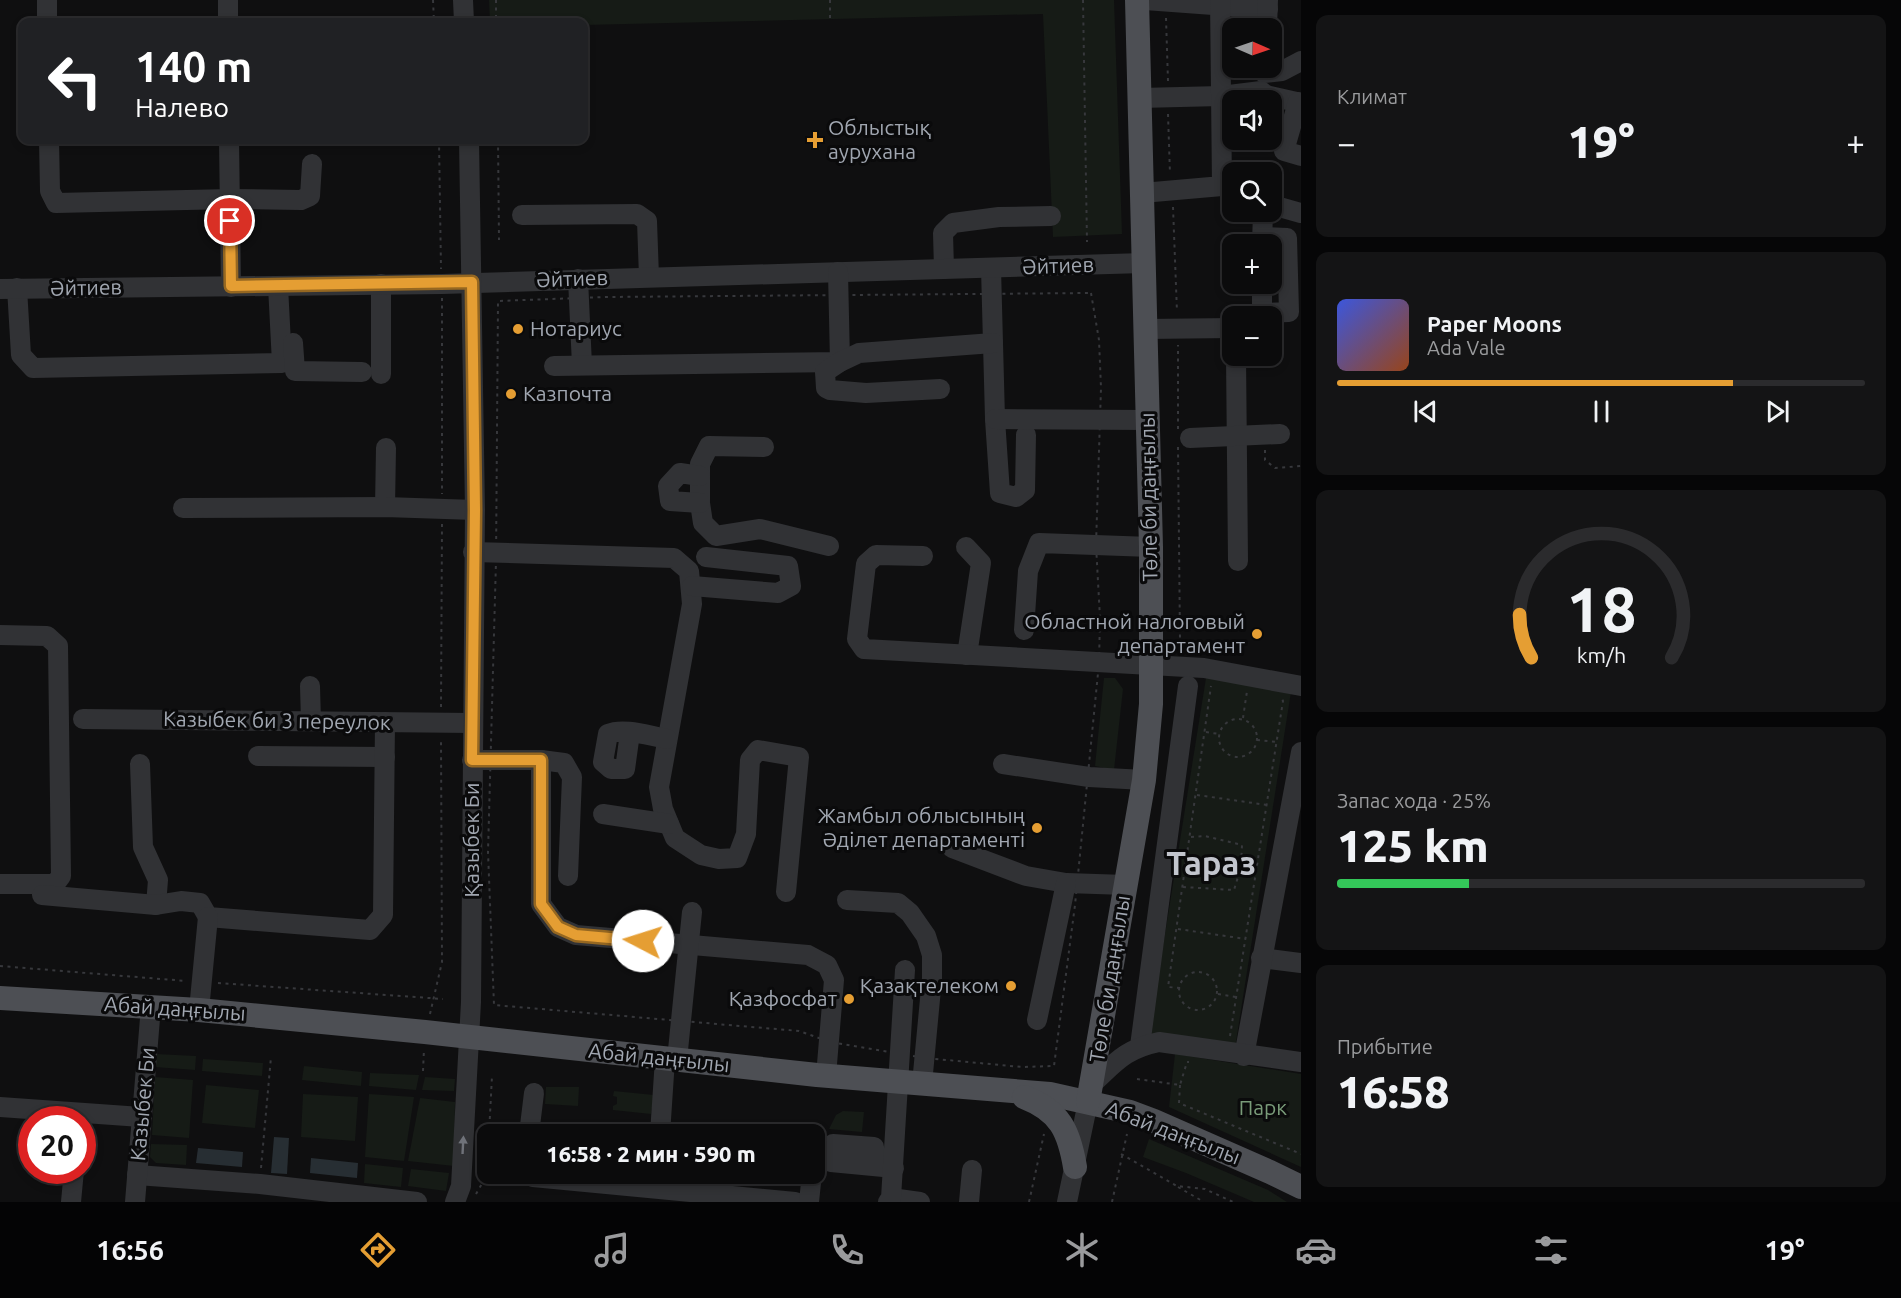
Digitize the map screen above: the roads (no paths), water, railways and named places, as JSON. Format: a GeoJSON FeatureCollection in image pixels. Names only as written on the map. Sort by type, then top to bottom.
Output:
{"type":"FeatureCollection","features":[{"type":"Feature","properties":{"kind":"main road","name":"Төле би даңғылы"},"geometry":{"type":"LineString","coordinates":[[1090,1093],[1144,780],[1152,704],[1152,547],[1137,0]]}},
{"type":"Feature","properties":{"kind":"main road","name":"Абай даңғылы"},"geometry":{"type":"LineString","coordinates":[[0,998],[199,1010],[826,1076],[1050,1095],[1090,1093],[1301,1187]]}},
{"type":"Feature","properties":{"kind":"main road"},"geometry":{"type":"LineString","coordinates":[[1001,1091],[1027,1098],[1048,1109],[1057,1117],[1071,1141],[1075,1167]]}},
{"type":"Feature","properties":{"kind":"street"},"geometry":{"type":"LineString","coordinates":[[47,0],[48,18]]}},
{"type":"Feature","properties":{"kind":"street"},"geometry":{"type":"LineString","coordinates":[[228,0],[228,18]]}},
{"type":"Feature","properties":{"kind":"street"},"geometry":{"type":"LineString","coordinates":[[463,0],[464,18]]}},
{"type":"Feature","properties":{"kind":"street"},"geometry":{"type":"LineString","coordinates":[[1145,0],[1220,3],[1268,12]]}},
{"type":"Feature","properties":{"kind":"street"},"geometry":{"type":"LineString","coordinates":[[1142,193],[1222,186],[1220,3]]}},
{"type":"Feature","properties":{"kind":"street"},"geometry":{"type":"LineString","coordinates":[[1282,70],[1301,61]]}},
{"type":"Feature","properties":{"kind":"street"},"geometry":{"type":"LineString","coordinates":[[1140,98],[1221,96],[1261,78]]}},
{"type":"Feature","properties":{"kind":"street"},"geometry":{"type":"LineString","coordinates":[[1263,78],[1266,95],[1299,102],[1284,151],[1301,156]]}},
{"type":"Feature","properties":{"kind":"street"},"geometry":{"type":"LineString","coordinates":[[49,144],[50,191],[56,203],[230,199],[302,200],[310,196],[312,164]]}},
{"type":"Feature","properties":{"kind":"street"},"geometry":{"type":"LineString","coordinates":[[229,144],[231,286]]}},
{"type":"Feature","properties":{"kind":"street","name":"Қазыбек Би"},"geometry":{"type":"LineString","coordinates":[[469,144],[475,510],[469,1037]]}},
{"type":"Feature","properties":{"kind":"street"},"geometry":{"type":"LineString","coordinates":[[1282,208],[1301,213]]}},
{"type":"Feature","properties":{"kind":"street"},"geometry":{"type":"LineString","coordinates":[[522,215],[637,214],[647,221],[649,277]]}},
{"type":"Feature","properties":{"kind":"street"},"geometry":{"type":"LineString","coordinates":[[944,269],[943,233],[953,223],[999,217],[1050,216]]}},
{"type":"Feature","properties":{"kind":"street"},"geometry":{"type":"LineString","coordinates":[[1282,239],[1287,238],[1289,312],[1282,313]]}},
{"type":"Feature","properties":{"kind":"street","name":"Әйтиев"},"geometry":{"type":"LineString","coordinates":[[8,289],[442,284],[1144,263]]}},
{"type":"Feature","properties":{"kind":"street"},"geometry":{"type":"LineString","coordinates":[[991,268],[995,418],[1000,493],[1016,497],[1024,490],[1026,435]]}},
{"type":"Feature","properties":{"kind":"street"},"geometry":{"type":"LineString","coordinates":[[838,272],[840,362]]}},
{"type":"Feature","properties":{"kind":"street"},"geometry":{"type":"LineString","coordinates":[[578,279],[582,365]]}},
{"type":"Feature","properties":{"kind":"street"},"geometry":{"type":"LineString","coordinates":[[381,284],[381,374]]}},
{"type":"Feature","properties":{"kind":"street"},"geometry":{"type":"LineString","coordinates":[[8,289],[21,355],[33,368],[282,363],[283,286]]}},
{"type":"Feature","properties":{"kind":"street"},"geometry":{"type":"LineString","coordinates":[[283,286],[295,371],[362,372]]}},
{"type":"Feature","properties":{"kind":"street"},"geometry":{"type":"LineString","coordinates":[[1146,328],[1222,328]]}},
{"type":"Feature","properties":{"kind":"street"},"geometry":{"type":"LineString","coordinates":[[940,389],[866,393],[830,390],[826,388],[825,372],[859,353],[993,343]]}},
{"type":"Feature","properties":{"kind":"street"},"geometry":{"type":"LineString","coordinates":[[554,366],[840,362]]}},
{"type":"Feature","properties":{"kind":"street"},"geometry":{"type":"LineString","coordinates":[[1236,366],[1238,561]]}},
{"type":"Feature","properties":{"kind":"street"},"geometry":{"type":"LineString","coordinates":[[995,418],[1148,420]]}},
{"type":"Feature","properties":{"kind":"street"},"geometry":{"type":"LineString","coordinates":[[1182,438],[1272,434]]}},
{"type":"Feature","properties":{"kind":"street"},"geometry":{"type":"LineString","coordinates":[[716,536],[704,523],[700,503],[700,464],[709,446],[764,447]]}},
{"type":"Feature","properties":{"kind":"street"},"geometry":{"type":"LineString","coordinates":[[385,507],[386,448]]}},
{"type":"Feature","properties":{"kind":"street"},"geometry":{"type":"LineString","coordinates":[[700,476],[680,473],[668,486],[670,501],[700,503]]}},
{"type":"Feature","properties":{"kind":"street"},"geometry":{"type":"LineString","coordinates":[[183,508],[385,507],[475,510]]}},
{"type":"Feature","properties":{"kind":"street"},"geometry":{"type":"LineString","coordinates":[[716,536],[760,529],[829,546]]}},
{"type":"Feature","properties":{"kind":"street"},"geometry":{"type":"LineString","coordinates":[[716,536],[691,578],[692,604],[659,787],[663,809],[675,838],[701,855],[719,859],[737,858],[746,834],[750,760],[758,750],[799,757],[786,892]]}},
{"type":"Feature","properties":{"kind":"street"},"geometry":{"type":"LineString","coordinates":[[1024,630],[1028,571],[1039,543],[1152,547]]}},
{"type":"Feature","properties":{"kind":"street"},"geometry":{"type":"LineString","coordinates":[[966,547],[981,563],[968,655]]}},
{"type":"Feature","properties":{"kind":"street"},"geometry":{"type":"LineString","coordinates":[[473,552],[674,558],[691,578],[778,593],[791,586],[788,566],[706,556]]}},
{"type":"Feature","properties":{"kind":"street"},"geometry":{"type":"LineString","coordinates":[[923,556],[876,555],[866,564],[857,639],[864,649],[1151,667],[1193,678]]}},
{"type":"Feature","properties":{"kind":"street"},"geometry":{"type":"LineString","coordinates":[[738,559],[745,589]]}},
{"type":"Feature","properties":{"kind":"street"},"geometry":{"type":"LineString","coordinates":[[0,635],[48,636],[58,646],[61,865],[61,876],[55,884],[0,884]]}},
{"type":"Feature","properties":{"kind":"street"},"geometry":{"type":"LineString","coordinates":[[1140,1046],[1193,678],[1204,668],[1301,686]]}},
{"type":"Feature","properties":{"kind":"street"},"geometry":{"type":"LineString","coordinates":[[310,686],[311,721]]}},
{"type":"Feature","properties":{"kind":"street","name":"Казыбек би 3 переулок"},"geometry":{"type":"LineString","coordinates":[[83,719],[472,723]]}},
{"type":"Feature","properties":{"kind":"street"},"geometry":{"type":"LineString","coordinates":[[208,917],[370,930],[383,915],[385,722]]}},
{"type":"Feature","properties":{"kind":"street"},"geometry":{"type":"LineString","coordinates":[[630,733],[667,739]]}},
{"type":"Feature","properties":{"kind":"street"},"geometry":{"type":"LineString","coordinates":[[1244,1056],[1262,958],[1296,805],[1301,752]]}},
{"type":"Feature","properties":{"kind":"street"},"geometry":{"type":"LineString","coordinates":[[258,756],[385,757]]}},
{"type":"Feature","properties":{"kind":"street"},"geometry":{"type":"LineString","coordinates":[[472,760],[541,760],[564,763],[572,777],[568,876]]}},
{"type":"Feature","properties":{"kind":"street"},"geometry":{"type":"LineString","coordinates":[[541,760],[541,904],[558,927],[576,935],[808,955],[827,965],[834,980],[826,1076]]}},
{"type":"Feature","properties":{"kind":"street"},"geometry":{"type":"LineString","coordinates":[[140,764],[143,847],[158,880],[156,905]]}},
{"type":"Feature","properties":{"kind":"street"},"geometry":{"type":"LineString","coordinates":[[1003,764],[1089,777],[1144,780]]}},
{"type":"Feature","properties":{"kind":"street"},"geometry":{"type":"LineString","coordinates":[[603,814],[669,824]]}},
{"type":"Feature","properties":{"kind":"street"},"geometry":{"type":"LineString","coordinates":[[952,848],[1026,876],[1072,883],[1126,885]]}},
{"type":"Feature","properties":{"kind":"street"},"geometry":{"type":"LineString","coordinates":[[1036,1020],[1072,883]]}},
{"type":"Feature","properties":{"kind":"street"},"geometry":{"type":"LineString","coordinates":[[42,895],[156,905],[181,901],[200,903],[208,917],[199,1010]]}},
{"type":"Feature","properties":{"kind":"street"},"geometry":{"type":"LineString","coordinates":[[848,900],[898,903],[910,913],[926,936],[932,955],[932,978],[911,1083],[884,1167],[890,1200],[920,1202]]}},
{"type":"Feature","properties":{"kind":"street"},"geometry":{"type":"LineString","coordinates":[[661,1124],[692,912]]}},
{"type":"Feature","properties":{"kind":"street"},"geometry":{"type":"LineString","coordinates":[[1262,958],[1301,963]]}},
{"type":"Feature","properties":{"kind":"street"},"geometry":{"type":"LineString","coordinates":[[904,970],[911,1083]]}},
{"type":"Feature","properties":{"kind":"street","name":"Казыбек Би"},"geometry":{"type":"LineString","coordinates":[[135,1202],[151,1006]]}},
{"type":"Feature","properties":{"kind":"street"},"geometry":{"type":"LineString","coordinates":[[455,1202],[461,1186],[469,1037]]}},
{"type":"Feature","properties":{"kind":"street"},"geometry":{"type":"LineString","coordinates":[[1090,1093],[1124,1054],[1140,1046],[1159,1042],[1244,1056],[1301,1062]]}},
{"type":"Feature","properties":{"kind":"street","name":"Төле би даңғылы"},"geometry":{"type":"LineString","coordinates":[[1067,1202],[1090,1093]]}},
{"type":"Feature","properties":{"kind":"street"},"geometry":{"type":"LineString","coordinates":[[530,1124],[534,1094]]}},
{"type":"Feature","properties":{"kind":"street"},"geometry":{"type":"LineString","coordinates":[[0,1107],[18,1109]]}},
{"type":"Feature","properties":{"kind":"street"},"geometry":{"type":"LineString","coordinates":[[96,1116],[141,1117]]}},
{"type":"Feature","properties":{"kind":"street"},"geometry":{"type":"LineString","coordinates":[[969,1202],[972,1170]]}},
{"type":"Feature","properties":{"kind":"street"},"geometry":{"type":"LineString","coordinates":[[137,1174],[260,1184],[417,1202]]}},
{"type":"Feature","properties":{"kind":"street"},"geometry":{"type":"LineString","coordinates":[[71,1202],[73,1184]]}},
{"type":"Feature","properties":{"kind":"street"},"geometry":{"type":"LineString","coordinates":[[676,1184],[795,1202]]}},
{"type":"Feature","properties":{"kind":"street"},"geometry":{"type":"LineString","coordinates":[[809,1202],[811,1184]]}},
{"type":"Feature","properties":{"kind":"place","name":"Облыстық аурухана"},"geometry":{"type":"Point","coordinates":[815,140]}},
{"type":"Feature","properties":{"kind":"place","name":"Нотариус"},"geometry":{"type":"Point","coordinates":[518,329]}},
{"type":"Feature","properties":{"kind":"place","name":"Казпочта"},"geometry":{"type":"Point","coordinates":[511,394]}},
{"type":"Feature","properties":{"kind":"place","name":"Областной налоговый департамент"},"geometry":{"type":"Point","coordinates":[1257,634]}},
{"type":"Feature","properties":{"kind":"place","name":"Жамбыл облысының Әділет департаменті"},"geometry":{"type":"Point","coordinates":[1037,828]}},
{"type":"Feature","properties":{"kind":"place","name":"Қазақтелеком"},"geometry":{"type":"Point","coordinates":[1011,986]}},
{"type":"Feature","properties":{"kind":"place","name":"Қазфосфат"},"geometry":{"type":"Point","coordinates":[849,999]}},
{"type":"Feature","properties":{"kind":"district","name":"Тараз"},"geometry":{"type":"Point","coordinates":[1211,863]}},
{"type":"Feature","properties":{"kind":"park label","name":"Парк"},"geometry":{"type":"Point","coordinates":[1263,1108]}}]}
